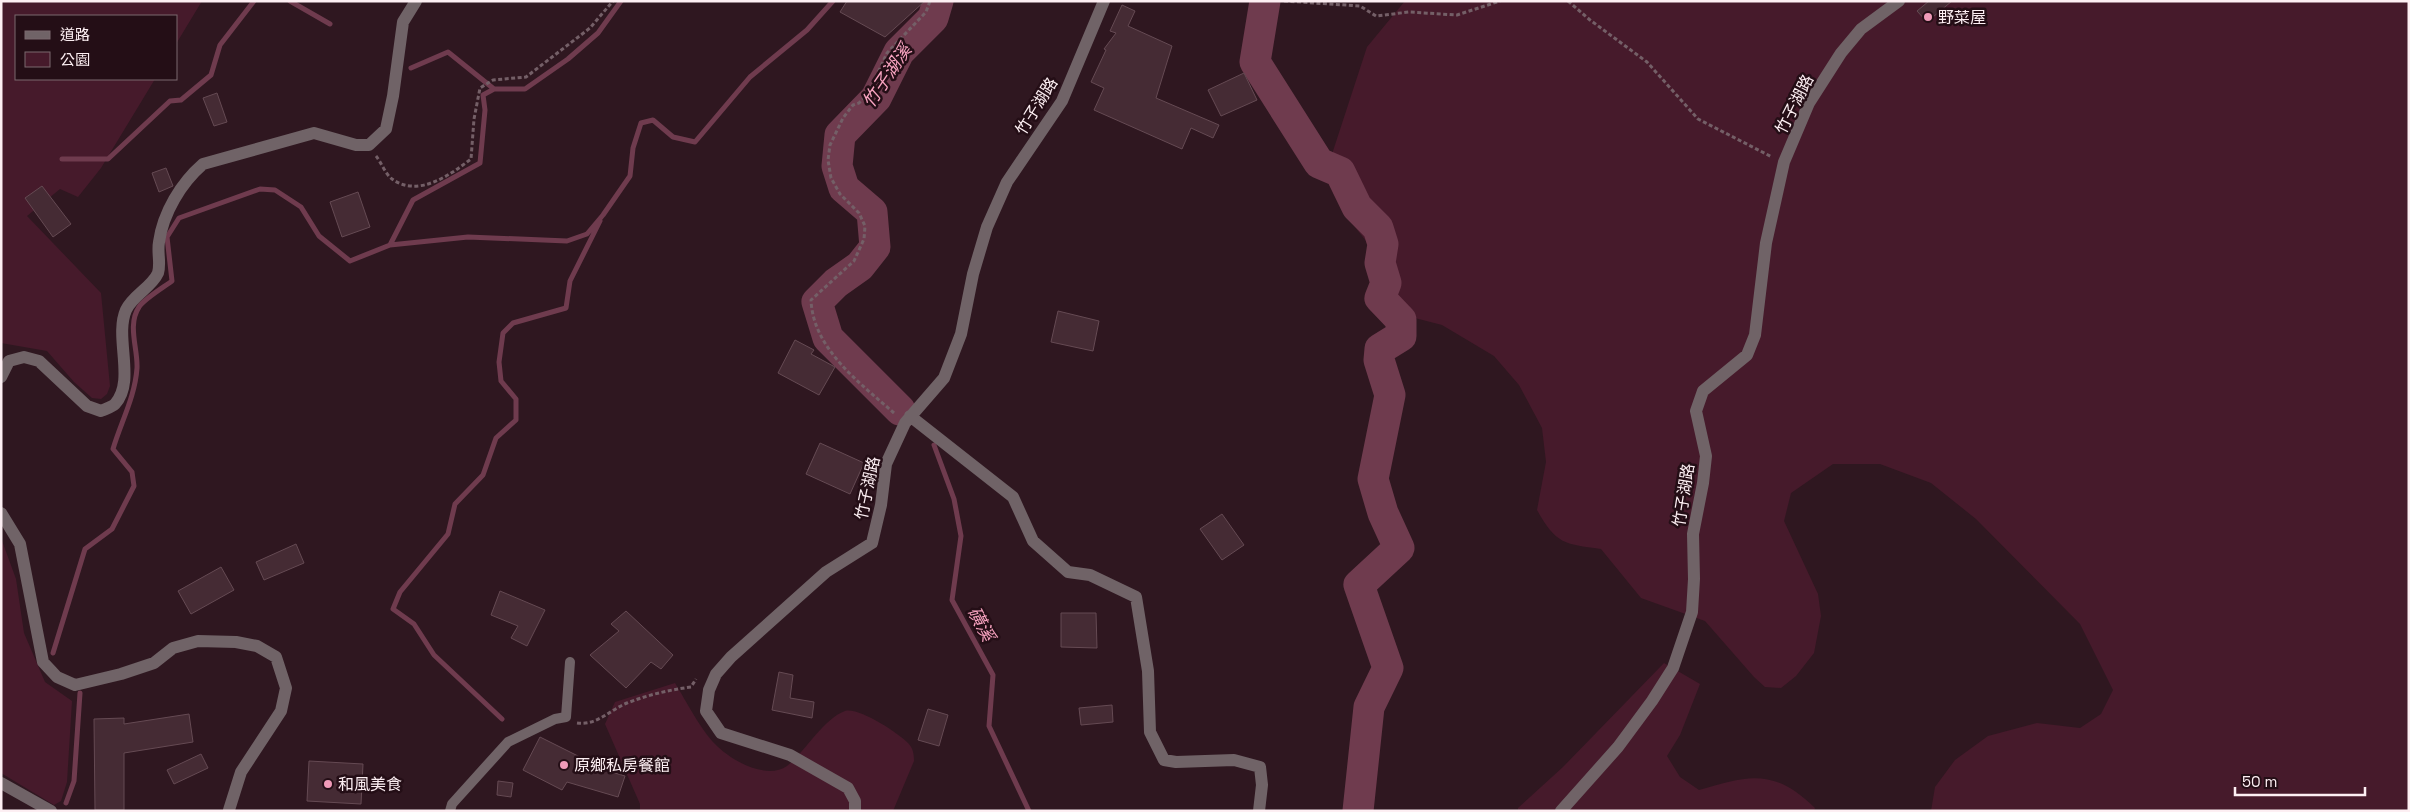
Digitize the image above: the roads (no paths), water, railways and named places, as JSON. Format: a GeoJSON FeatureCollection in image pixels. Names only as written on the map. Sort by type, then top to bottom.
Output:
{"type":"FeatureCollection","features":[{"type":"Feature","properties":{"kind":"street"},"geometry":{"type":"LineString","coordinates":[[1,377],[9,361],[24,357],[39,361],[87,406],[101,411],[115,405],[122,390],[124,370],[121,330],[126,310],[157,274],[160,263],[158,249],[161,226],[190,176],[203,164],[314,133],[356,145],[369,145],[386,129],[393,96],[403,22],[416,1]]}},
{"type":"Feature","properties":{"kind":"street","name":"竹子湖路"},"geometry":{"type":"LineString","coordinates":[[855,811],[855,801],[848,788],[790,756],[721,733],[706,711],[709,690],[716,674],[731,657],[826,572],[872,543],[882,505],[886,464],[907,419],[930,397],[944,378],[961,334],[973,274],[987,227],[1007,182],[1062,101],[1104,1]]}},
{"type":"Feature","properties":{"kind":"street","name":"竹子湖路"},"geometry":{"type":"LineString","coordinates":[[1561,811],[1618,747],[1652,701],[1673,668],[1692,612],[1694,579],[1693,534],[1704,483],[1706,456],[1696,411],[1703,391],[1747,355],[1755,335],[1766,243],[1784,162],[1809,104],[1841,53],[1861,29],[1899,1]]}},
{"type":"Feature","properties":{"kind":"street"},"geometry":{"type":"LineString","coordinates":[[907,419],[1013,497],[1034,540],[1068,572],[1090,575],[1136,597],[1148,671],[1150,732],[1157,748],[1164,760],[1176,762],[1234,760],[1260,767],[1262,785],[1259,811]]}},
{"type":"Feature","properties":{"kind":"street"},"geometry":{"type":"LineString","coordinates":[[1,513],[20,544],[43,662],[57,677],[75,685],[121,674],[154,663],[173,648],[198,641],[236,642],[258,646],[276,657],[286,688],[281,711],[241,772],[230,811],[219,811]]}},
{"type":"Feature","properties":{"kind":"street"},"geometry":{"type":"LineString","coordinates":[[1,783],[50,811]]}},
{"type":"Feature","properties":{"kind":"lane"},"geometry":{"type":"LineString","coordinates":[[450,811],[452,804],[508,742],[555,719],[566,716],[570,662]]}},
{"type":"Feature","properties":{"kind":"waterway"},"geometry":{"type":"LineString","coordinates":[[62,159],[108,159],[170,101],[181,100],[211,75],[220,45],[254,1]]}},
{"type":"Feature","properties":{"kind":"waterway"},"geometry":{"type":"LineString","coordinates":[[290,1],[330,24]]}},
{"type":"Feature","properties":{"kind":"waterway"},"geometry":{"type":"LineString","coordinates":[[411,68],[448,52],[494,89],[525,89],[568,59],[598,33],[621,1]]}},
{"type":"Feature","properties":{"kind":"waterway"},"geometry":{"type":"LineString","coordinates":[[53,653],[85,549],[112,529],[134,486],[132,472],[113,449],[136,379],[137,361],[133,329],[134,321],[139,307],[172,281],[167,237],[179,218],[260,189],[275,190],[301,207],[319,236],[350,261],[390,245],[468,237],[567,241],[587,234],[603,215],[630,176],[633,148],[641,123],[653,120],[673,137],[695,142],[750,77],[807,30],[833,1]]}},
{"type":"Feature","properties":{"kind":"waterway","name":"竹子湖溪"},"geometry":{"type":"LineString","coordinates":[[900,410],[828,338],[817,302],[836,283],[860,266],[875,247],[872,212],[844,188],[837,166],[840,135],[876,98],[899,52],[933,18],[938,1]]}},
{"type":"Feature","properties":{"kind":"waterway"},"geometry":{"type":"LineString","coordinates":[[1265,1],[1255,62],[1319,163],[1340,172],[1357,207],[1378,228],[1383,244],[1380,263],[1386,283],[1380,298],[1401,320],[1401,336],[1380,349],[1379,360],[1390,395],[1373,479],[1383,513],[1399,548],[1359,585],[1388,668],[1369,707],[1358,811]]}},
{"type":"Feature","properties":{"kind":"waterway"},"geometry":{"type":"LineString","coordinates":[[390,245],[413,200],[480,163],[485,110],[483,95],[494,89]]}},
{"type":"Feature","properties":{"kind":"waterway"},"geometry":{"type":"LineString","coordinates":[[502,719],[434,655],[414,624],[393,609],[400,592],[448,534],[455,504],[483,475],[496,438],[516,420],[516,399],[501,381],[499,362],[503,333],[513,323],[566,308],[570,281],[600,221]]}},
{"type":"Feature","properties":{"kind":"waterway","name":"磺溪"},"geometry":{"type":"LineString","coordinates":[[934,445],[954,499],[961,536],[952,600],[993,675],[989,726],[1029,811]]}},
{"type":"Feature","properties":{"kind":"waterway"},"geometry":{"type":"LineString","coordinates":[[66,803],[74,781],[80,693]]}},
{"type":"Feature","properties":{"kind":"place","name":"野菜屋"},"geometry":{"type":"Point","coordinates":[1928,17]}},
{"type":"Feature","properties":{"kind":"place","name":"原鄉私房餐館"},"geometry":{"type":"Point","coordinates":[564,765]}},
{"type":"Feature","properties":{"kind":"place","name":"和風美食"},"geometry":{"type":"Point","coordinates":[328,784]}}]}
